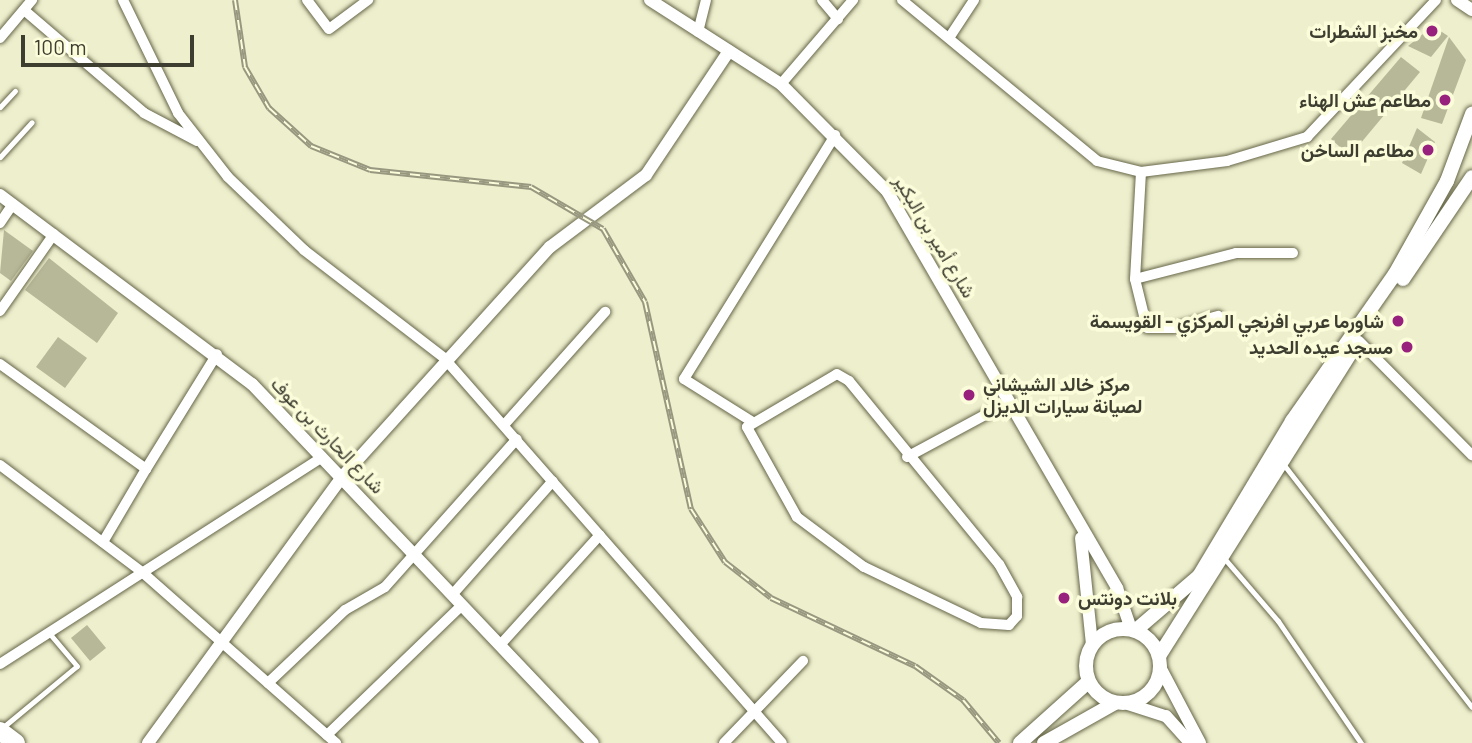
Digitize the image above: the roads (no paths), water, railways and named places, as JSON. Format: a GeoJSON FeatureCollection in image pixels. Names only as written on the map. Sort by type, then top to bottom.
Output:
{"type":"FeatureCollection","features":[{"type":"Feature","properties":{"kind":"highway"},"geometry":{"type":"LineString","coordinates":[[0,731],[16,743]]}},
{"type":"Feature","properties":{"kind":"main road"},"geometry":{"type":"LineString","coordinates":[[1020,743],[1088,682],[1092,644],[1112,630],[1133,630],[1199,576],[1292,421],[1395,274],[1458,154],[1472,114]]}},
{"type":"Feature","properties":{"kind":"main road"},"geometry":{"type":"LineString","coordinates":[[1458,154],[1462,166],[1472,169]]}},
{"type":"Feature","properties":{"kind":"main road"},"geometry":{"type":"LineString","coordinates":[[1044,743],[1121,703],[1151,691],[1160,661],[1282,462],[1359,341],[1472,177]]}},
{"type":"Feature","properties":{"kind":"main road"},"geometry":{"type":"LineString","coordinates":[[1133,630],[1160,661]]}},
{"type":"Feature","properties":{"kind":"main road"},"geometry":{"type":"LineString","coordinates":[[1088,682],[1121,703]]}},
{"type":"Feature","properties":{"kind":"street"},"geometry":{"type":"LineString","coordinates":[[0,38],[32,0]]}},
{"type":"Feature","properties":{"kind":"street"},"geometry":{"type":"LineString","coordinates":[[124,0],[162,84],[200,142],[262,214],[444,358],[782,743]]}},
{"type":"Feature","properties":{"kind":"street"},"geometry":{"type":"LineString","coordinates":[[307,0],[329,29],[368,0]]}},
{"type":"Feature","properties":{"kind":"street","name":"شارع أمير بن البكير"},"geometry":{"type":"LineString","coordinates":[[650,0],[781,84],[835,135],[887,191],[1080,531],[1117,588],[1133,630]]}},
{"type":"Feature","properties":{"kind":"street"},"geometry":{"type":"LineString","coordinates":[[698,32],[706,0]]}},
{"type":"Feature","properties":{"kind":"street"},"geometry":{"type":"LineString","coordinates":[[822,0],[838,19]]}},
{"type":"Feature","properties":{"kind":"street"},"geometry":{"type":"LineString","coordinates":[[781,84],[853,0]]}},
{"type":"Feature","properties":{"kind":"street"},"geometry":{"type":"LineString","coordinates":[[902,0],[951,35],[1097,161],[1141,172],[1227,161],[1307,138],[1436,0]]}},
{"type":"Feature","properties":{"kind":"street"},"geometry":{"type":"LineString","coordinates":[[951,35],[974,0]]}},
{"type":"Feature","properties":{"kind":"street"},"geometry":{"type":"LineString","coordinates":[[1457,0],[1472,10]]}},
{"type":"Feature","properties":{"kind":"street"},"geometry":{"type":"LineString","coordinates":[[24,10],[144,113],[200,142]]}},
{"type":"Feature","properties":{"kind":"street"},"geometry":{"type":"LineString","coordinates":[[148,743],[342,477],[444,358],[550,247],[646,175],[729,51]]}},
{"type":"Feature","properties":{"kind":"street"},"geometry":{"type":"LineString","coordinates":[[751,421],[684,379],[835,135]]}},
{"type":"Feature","properties":{"kind":"street"},"geometry":{"type":"LineString","coordinates":[[1141,172],[1135,279],[1147,328],[1174,328],[1218,316]]}},
{"type":"Feature","properties":{"kind":"street","name":"شارع الحارث بن عوف"},"geometry":{"type":"LineString","coordinates":[[0,195],[217,354],[323,457],[593,743]]}},
{"type":"Feature","properties":{"kind":"street"},"geometry":{"type":"LineString","coordinates":[[0,223],[13,204]]}},
{"type":"Feature","properties":{"kind":"street"},"geometry":{"type":"LineString","coordinates":[[0,311],[54,234]]}},
{"type":"Feature","properties":{"kind":"street"},"geometry":{"type":"LineString","coordinates":[[1135,279],[1236,253],[1293,253]]}},
{"type":"Feature","properties":{"kind":"street"},"geometry":{"type":"LineString","coordinates":[[505,425],[605,312]]}},
{"type":"Feature","properties":{"kind":"street"},"geometry":{"type":"LineString","coordinates":[[1359,341],[1472,455]]}},
{"type":"Feature","properties":{"kind":"street"},"geometry":{"type":"LineString","coordinates":[[103,542],[217,354]]}},
{"type":"Feature","properties":{"kind":"street"},"geometry":{"type":"LineString","coordinates":[[0,363],[146,469]]}},
{"type":"Feature","properties":{"kind":"street"},"geometry":{"type":"LineString","coordinates":[[837,374],[849,381],[907,457],[1012,584],[1018,606],[1009,625],[981,623],[830,547],[789,504],[748,431],[751,421],[837,374]]}},
{"type":"Feature","properties":{"kind":"street"},"geometry":{"type":"LineString","coordinates":[[907,457],[1009,402]]}},
{"type":"Feature","properties":{"kind":"street"},"geometry":{"type":"LineString","coordinates":[[268,682],[345,610],[385,587],[517,439]]}},
{"type":"Feature","properties":{"kind":"street"},"geometry":{"type":"LineString","coordinates":[[0,664],[46,630],[323,457]]}},
{"type":"Feature","properties":{"kind":"street"},"geometry":{"type":"LineString","coordinates":[[0,465],[142,572],[336,743]]}},
{"type":"Feature","properties":{"kind":"street"},"geometry":{"type":"LineString","coordinates":[[452,595],[553,481]]}},
{"type":"Feature","properties":{"kind":"street","name":"شارع أمير بن البكير"},"geometry":{"type":"LineString","coordinates":[[1080,531],[1092,599],[1092,644]]}},
{"type":"Feature","properties":{"kind":"street"},"geometry":{"type":"LineString","coordinates":[[501,644],[600,535]]}},
{"type":"Feature","properties":{"kind":"street"},"geometry":{"type":"LineString","coordinates":[[327,735],[462,605]]}},
{"type":"Feature","properties":{"kind":"street"},"geometry":{"type":"LineString","coordinates":[[724,743],[803,661]]}},
{"type":"Feature","properties":{"kind":"street"},"geometry":{"type":"LineString","coordinates":[[1160,661],[1200,743]]}},
{"type":"Feature","properties":{"kind":"street"},"geometry":{"type":"LineString","coordinates":[[1121,703],[1166,716],[1190,743]]}},
{"type":"Feature","properties":{"kind":"lane"},"geometry":{"type":"LineString","coordinates":[[0,107],[15,91]]}},
{"type":"Feature","properties":{"kind":"lane"},"geometry":{"type":"LineString","coordinates":[[0,157],[32,122]]}},
{"type":"Feature","properties":{"kind":"lane"},"geometry":{"type":"LineString","coordinates":[[1282,462],[1472,707]]}},
{"type":"Feature","properties":{"kind":"lane"},"geometry":{"type":"LineString","coordinates":[[1224,558],[1278,621],[1361,743]]}},
{"type":"Feature","properties":{"kind":"lane"},"geometry":{"type":"LineString","coordinates":[[0,731],[77,666],[46,630]]}},
{"type":"Feature","properties":{"kind":"railway"},"geometry":{"type":"LineString","coordinates":[[235,0],[245,67],[269,108],[311,146],[370,170],[531,187],[603,229],[645,302],[691,509],[725,562],[771,598],[915,666],[963,700],[999,743]]}},
{"type":"Feature","properties":{"kind":"place","name":"مخبز الشطرات"},"geometry":{"type":"Point","coordinates":[1432,31]}},
{"type":"Feature","properties":{"kind":"place","name":"مطاعم عش الهناء"},"geometry":{"type":"Point","coordinates":[1445,100]}},
{"type":"Feature","properties":{"kind":"place","name":"مطاعم الساخن"},"geometry":{"type":"Point","coordinates":[1428,150]}},
{"type":"Feature","properties":{"kind":"place","name":"شاورما عربي افرنجي المركزي - القويسمة"},"geometry":{"type":"Point","coordinates":[1398,321]}},
{"type":"Feature","properties":{"kind":"place","name":"مسجد عيده الحديد"},"geometry":{"type":"Point","coordinates":[1407,347]}},
{"type":"Feature","properties":{"kind":"place","name":"مركز خالد الشيشاني لصيانة سيارات الديزل"},"geometry":{"type":"Point","coordinates":[969,395]}},
{"type":"Feature","properties":{"kind":"place","name":"بلانت دونتس"},"geometry":{"type":"Point","coordinates":[1064,598]}}]}
